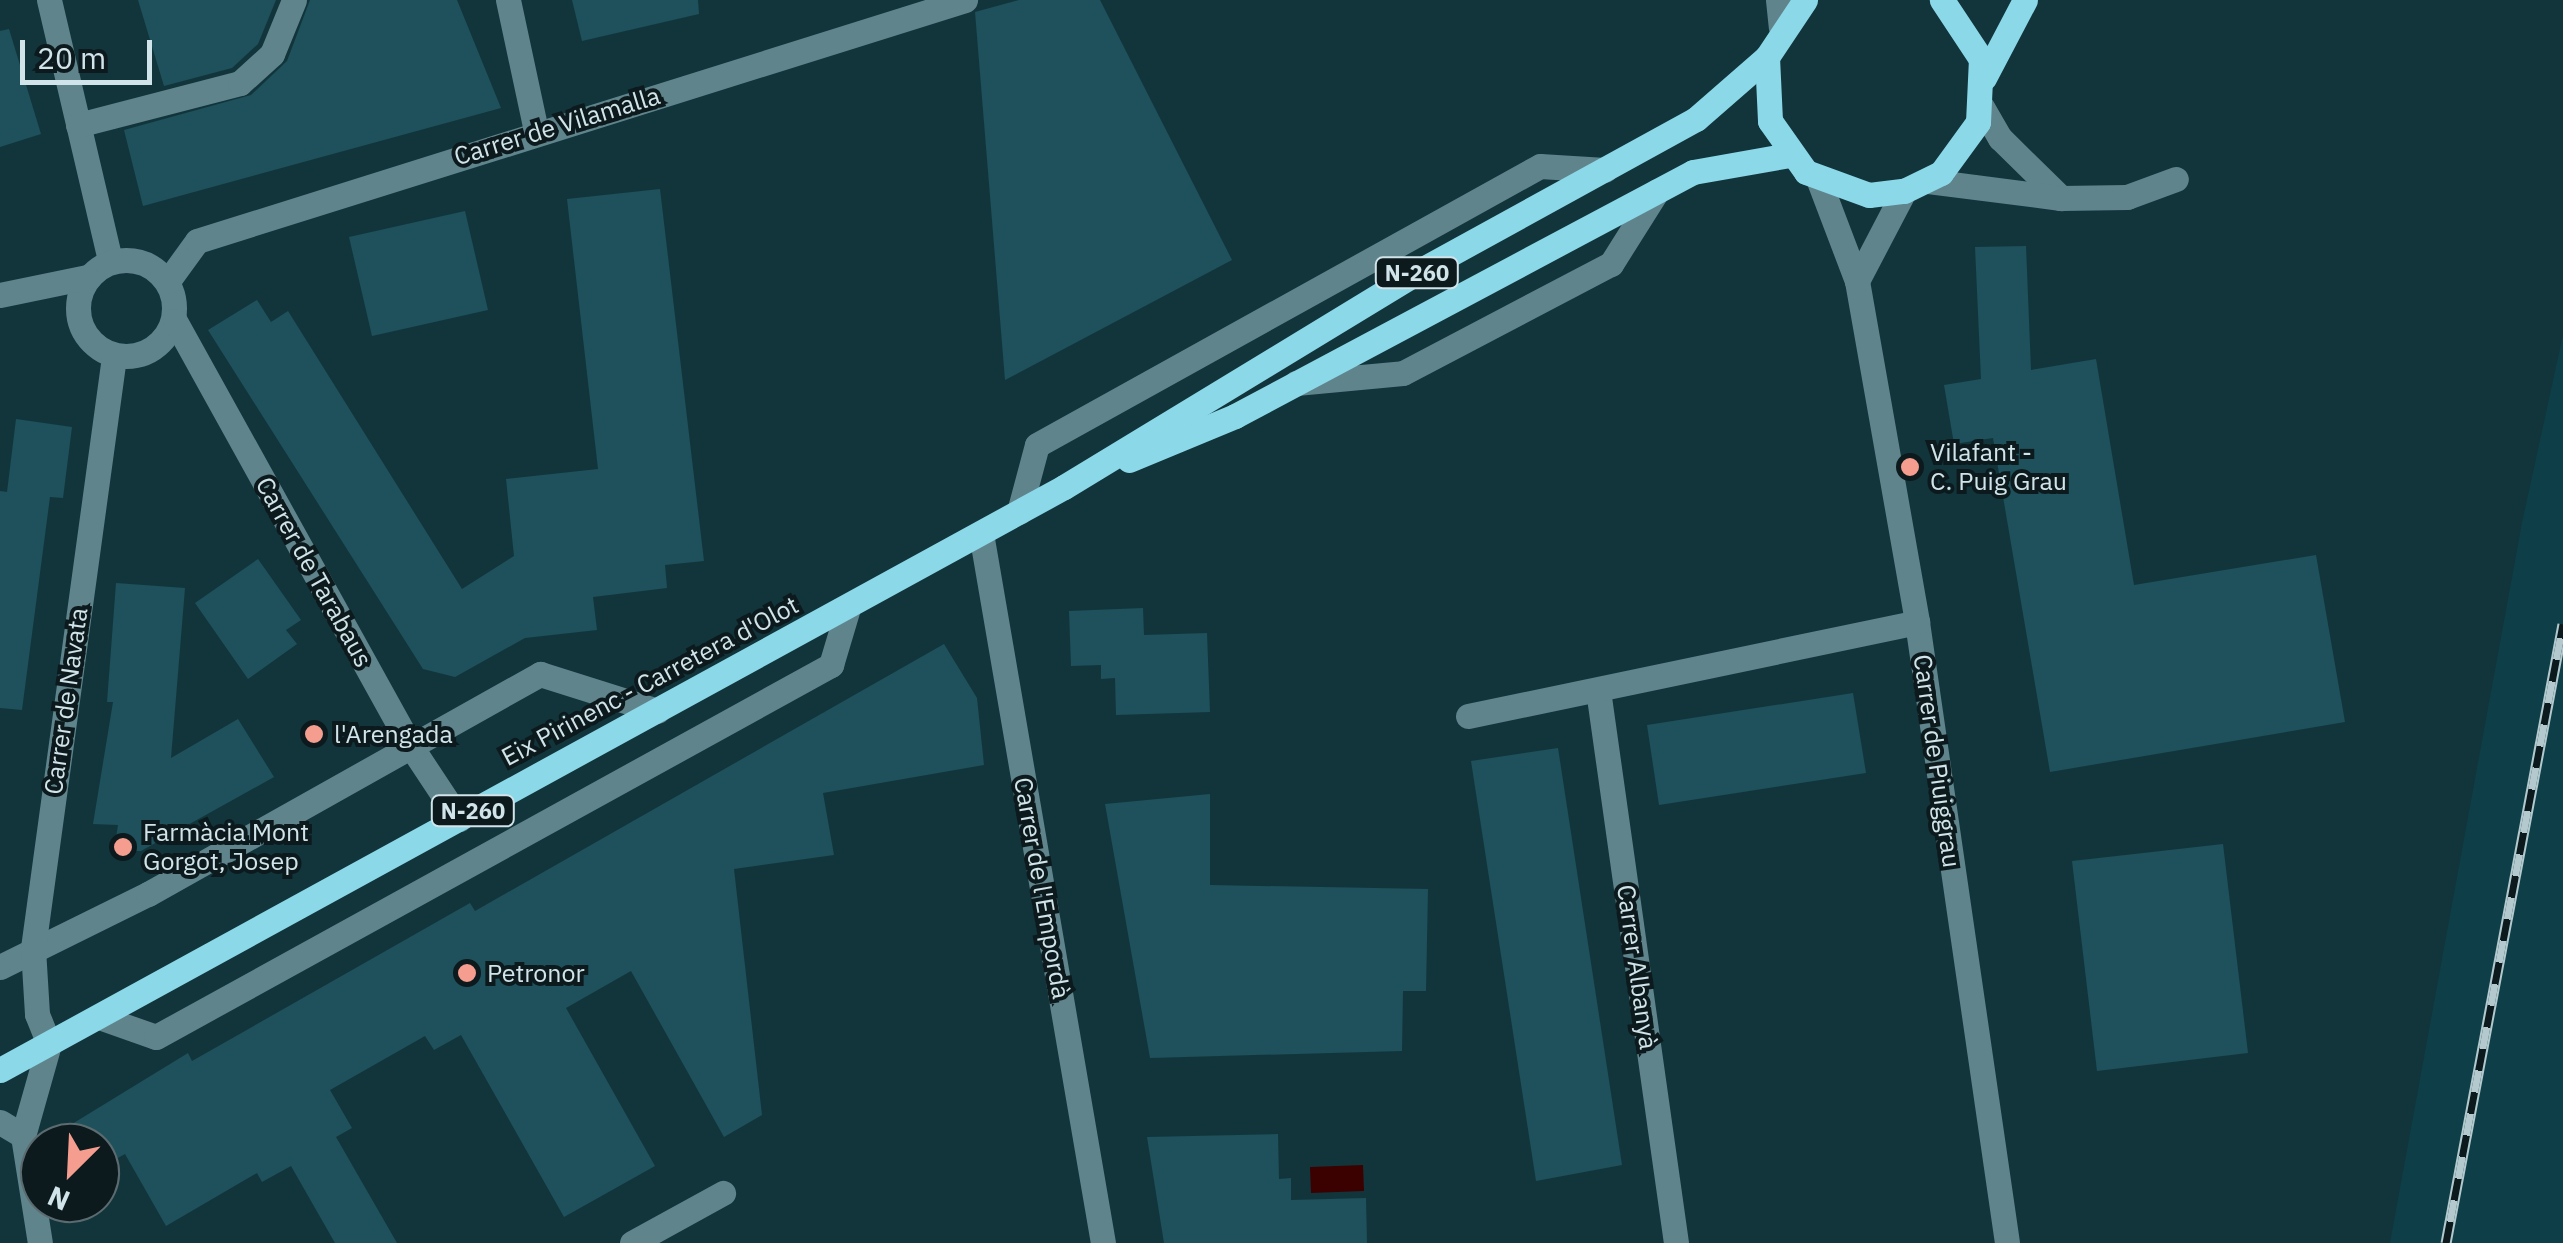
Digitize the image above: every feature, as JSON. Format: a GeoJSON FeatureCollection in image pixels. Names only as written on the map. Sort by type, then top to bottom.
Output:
{"type":"FeatureCollection","features":[{"type":"Feature","properties":{"kind":"main road","name":"N-260"},"geometry":{"type":"LineString","coordinates":[[1804,0],[1781,26],[1767,58],[1767,108],[1789,154],[1819,181],[1869,195],[1916,186]]}},
{"type":"Feature","properties":{"kind":"main road"},"geometry":{"type":"LineString","coordinates":[[1916,186],[1964,150],[1982,106],[1984,78],[1974,40],[1942,0]]}},
{"type":"Feature","properties":{"kind":"main road"},"geometry":{"type":"LineString","coordinates":[[1984,78],[2025,0]]}},
{"type":"Feature","properties":{"kind":"main road","name":"Eix Pirinenc - Carretera d'Olot"},"geometry":{"type":"LineString","coordinates":[[0,1070],[1064,487],[1354,310],[1696,120],[1767,58]]}},
{"type":"Feature","properties":{"kind":"main road","name":"Eix Pirinenc - Carretera d'Olot"},"geometry":{"type":"LineString","coordinates":[[1064,487],[1296,383],[1692,172],[1789,154]]}},
{"type":"Feature","properties":{"kind":"street"},"geometry":{"type":"LineString","coordinates":[[49,0],[110,261]]}},
{"type":"Feature","properties":{"kind":"street"},"geometry":{"type":"LineString","coordinates":[[78,124],[240,83],[272,54],[294,0]]}},
{"type":"Feature","properties":{"kind":"street"},"geometry":{"type":"LineString","coordinates":[[508,0],[536,131]]}},
{"type":"Feature","properties":{"kind":"street","name":"Carrer de Vilamalla"},"geometry":{"type":"LineString","coordinates":[[168,281],[196,241],[904,10],[965,0]]}},
{"type":"Feature","properties":{"kind":"street"},"geometry":{"type":"LineString","coordinates":[[1778,0],[1781,26]]}},
{"type":"Feature","properties":{"kind":"street"},"geometry":{"type":"LineString","coordinates":[[1982,106],[2000,138],[2061,198]]}},
{"type":"Feature","properties":{"kind":"street"},"geometry":{"type":"LineString","coordinates":[[1019,512],[1036,446],[1540,166],[1605,170]]}},
{"type":"Feature","properties":{"kind":"street"},"geometry":{"type":"LineString","coordinates":[[1857,281],[1916,186],[2061,198],[2127,197],[2176,179]]}},
{"type":"Feature","properties":{"kind":"street","name":"Carrer de Piuiggrau"},"geometry":{"type":"LineString","coordinates":[[1819,181],[1857,281],[1917,622],[2007,1243]]}},
{"type":"Feature","properties":{"kind":"street"},"geometry":{"type":"LineString","coordinates":[[1296,383],[1403,373],[1610,264],[1657,191]]}},
{"type":"Feature","properties":{"kind":"street"},"geometry":{"type":"LineString","coordinates":[[0,295],[87,277],[110,261],[143,261],[168,281],[174,321],[162,344],[140,357],[114,356],[86,338],[76,308],[87,277]]}},
{"type":"Feature","properties":{"kind":"street","name":"Carrer de Tarabaus"},"geometry":{"type":"LineString","coordinates":[[174,321],[410,745],[459,819]]}},
{"type":"Feature","properties":{"kind":"street","name":"Carrer de Navata"},"geometry":{"type":"LineString","coordinates":[[50,1044],[36,1014],[32,948],[114,356]]}},
{"type":"Feature","properties":{"kind":"street","name":"Carrer de l'Empordà"},"geometry":{"type":"LineString","coordinates":[[981,533],[1104,1243]]}},
{"type":"Feature","properties":{"kind":"street"},"geometry":{"type":"LineString","coordinates":[[99,1018],[156,1037],[831,666],[848,608]]}},
{"type":"Feature","properties":{"kind":"street"},"geometry":{"type":"LineString","coordinates":[[1468,716],[1917,622]]}},
{"type":"Feature","properties":{"kind":"street"},"geometry":{"type":"LineString","coordinates":[[0,967],[148,894],[540,674],[657,712]]}},
{"type":"Feature","properties":{"kind":"street","name":"Carrer Albanyà"},"geometry":{"type":"LineString","coordinates":[[1598,690],[1676,1243]]}},
{"type":"Feature","properties":{"kind":"street"},"geometry":{"type":"LineString","coordinates":[[12,1139],[50,1044]]}},
{"type":"Feature","properties":{"kind":"street"},"geometry":{"type":"LineString","coordinates":[[0,1122],[12,1139],[40,1243]]}},
{"type":"Feature","properties":{"kind":"street"},"geometry":{"type":"LineString","coordinates":[[632,1243],[724,1193]]}},
{"type":"Feature","properties":{"kind":"shaded area"},"geometry":{"type":"Polygon","coordinates":[[[2563,335],[2563,1243],[2390,1243],[2522,523],[2563,335]]]}},
{"type":"Feature","properties":{"kind":"shaded area"},"geometry":{"type":"Polygon","coordinates":[[[1363,1165],[1364,1191],[1311,1193],[1310,1167],[1363,1165]]]}},
{"type":"Feature","properties":{"kind":"building"},"geometry":{"type":"Polygon","coordinates":[[[138,0],[276,0],[258,44],[232,68],[164,86],[138,0]]]}},
{"type":"Feature","properties":{"kind":"building"},"geometry":{"type":"Polygon","coordinates":[[[310,0],[457,0],[501,108],[143,206],[124,130],[251,95],[287,61],[310,0]]]}},
{"type":"Feature","properties":{"kind":"building"},"geometry":{"type":"Polygon","coordinates":[[[572,0],[698,0],[699,14],[582,41],[572,0]]]}},
{"type":"Feature","properties":{"kind":"building"},"geometry":{"type":"Polygon","coordinates":[[[1019,0],[1100,0],[1232,260],[1005,380],[975,12],[1019,0]]]}},
{"type":"Feature","properties":{"kind":"building"},"geometry":{"type":"Polygon","coordinates":[[[9,29],[41,134],[0,147],[0,31],[9,29]]]}},
{"type":"Feature","properties":{"kind":"building"},"geometry":{"type":"Polygon","coordinates":[[[660,189],[704,561],[665,565],[667,588],[593,597],[597,630],[525,638],[455,677],[423,669],[208,330],[257,300],[271,322],[288,311],[462,589],[514,556],[506,479],[598,469],[567,199],[660,189]]]}},
{"type":"Feature","properties":{"kind":"building"},"geometry":{"type":"Polygon","coordinates":[[[465,211],[488,310],[372,336],[349,237],[465,211]]]}},
{"type":"Feature","properties":{"kind":"building"},"geometry":{"type":"Polygon","coordinates":[[[2026,246],[2031,370],[2096,359],[2134,585],[2316,555],[2345,722],[2050,772],[1993,438],[1954,444],[1944,385],[1981,379],[1975,247],[2026,246]]]}},
{"type":"Feature","properties":{"kind":"building"},"geometry":{"type":"Polygon","coordinates":[[[16,419],[72,427],[63,498],[50,497],[22,710],[0,708],[0,491],[7,492],[16,419]]]}},
{"type":"Feature","properties":{"kind":"building"},"geometry":{"type":"Polygon","coordinates":[[[258,559],[301,620],[286,630],[297,644],[248,679],[195,603],[258,559]]]}},
{"type":"Feature","properties":{"kind":"building"},"geometry":{"type":"Polygon","coordinates":[[[116,583],[185,588],[171,758],[238,719],[274,777],[141,851],[114,851],[118,825],[93,824],[113,702],[107,702],[116,583]]]}},
{"type":"Feature","properties":{"kind":"building"},"geometry":{"type":"Polygon","coordinates":[[[1143,608],[1144,635],[1207,633],[1210,712],[1116,715],[1115,678],[1101,679],[1101,665],[1071,666],[1069,611],[1143,608]]]}},
{"type":"Feature","properties":{"kind":"building"},"geometry":{"type":"Polygon","coordinates":[[[944,644],[977,698],[984,765],[823,793],[834,855],[734,869],[762,1115],[724,1137],[631,971],[566,1008],[655,1166],[564,1217],[461,1035],[434,1050],[425,1036],[330,1090],[352,1128],[336,1137],[397,1243],[335,1243],[291,1166],[262,1182],[257,1173],[166,1226],[125,1154],[120,1157],[120,1123],[74,1123],[188,1053],[192,1061],[470,903],[475,911],[944,644]]]}},
{"type":"Feature","properties":{"kind":"building"},"geometry":{"type":"Polygon","coordinates":[[[1853,693],[1866,773],[1659,805],[1647,725],[1853,693]]]}},
{"type":"Feature","properties":{"kind":"building"},"geometry":{"type":"Polygon","coordinates":[[[1558,748],[1622,1165],[1536,1181],[1471,761],[1558,748]]]}},
{"type":"Feature","properties":{"kind":"building"},"geometry":{"type":"Polygon","coordinates":[[[1210,794],[1210,885],[1428,889],[1426,991],[1403,991],[1402,1051],[1150,1058],[1105,804],[1210,794]]]}},
{"type":"Feature","properties":{"kind":"building"},"geometry":{"type":"Polygon","coordinates":[[[2223,844],[2248,1053],[2097,1071],[2072,861],[2223,844]]]}},
{"type":"Feature","properties":{"kind":"building"},"geometry":{"type":"Polygon","coordinates":[[[1278,1134],[1279,1179],[1291,1178],[1291,1200],[1366,1198],[1367,1243],[1164,1243],[1147,1137],[1278,1134]]]}},
{"type":"Feature","properties":{"kind":"railway"},"geometry":{"type":"LineString","coordinates":[[2446,1243],[2563,624]]}},
{"type":"Feature","properties":{"kind":"place","name":"Vilafant - C. Puig Grau"},"geometry":{"type":"Point","coordinates":[1910,467]}},
{"type":"Feature","properties":{"kind":"place","name":"l'Arengada"},"geometry":{"type":"Point","coordinates":[314,734]}},
{"type":"Feature","properties":{"kind":"place","name":"Farmàcia Mont Gorgot, Josep"},"geometry":{"type":"Point","coordinates":[123,847]}},
{"type":"Feature","properties":{"kind":"place","name":"Petronor"},"geometry":{"type":"Point","coordinates":[467,973]}}]}
